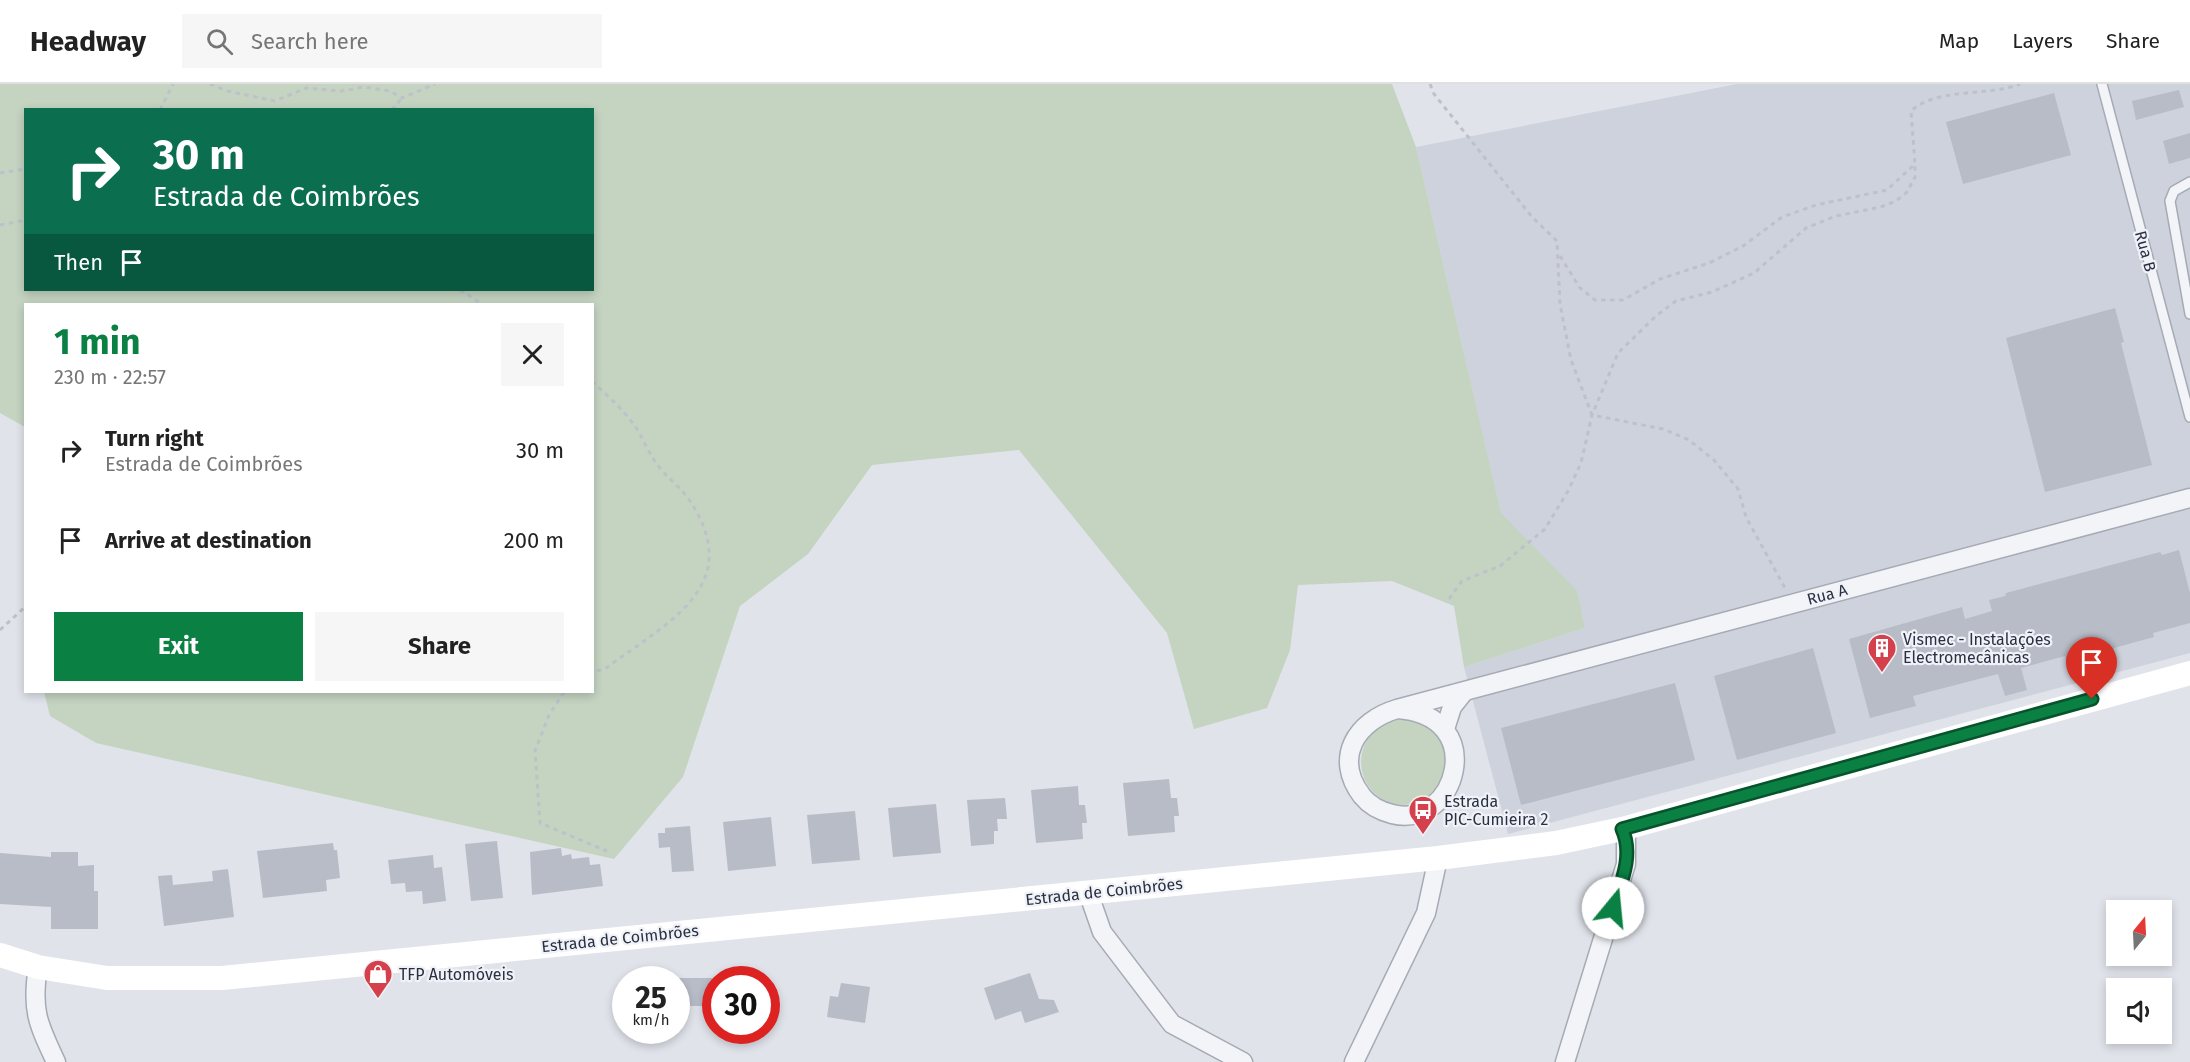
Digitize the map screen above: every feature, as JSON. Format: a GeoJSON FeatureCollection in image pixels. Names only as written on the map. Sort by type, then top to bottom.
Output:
{"type":"FeatureCollection","features":[{"type":"Feature","properties":{"kind":"street","name":"Rua A"},"geometry":{"type":"LineString","coordinates":[[1397,709],[2190,498]]}},
{"type":"Feature","properties":{"kind":"street","name":"Estrada de Coimbrões"},"geometry":{"type":"LineString","coordinates":[[0,955],[38,967],[107,978],[222,978],[1438,858],[1556,843],[1622,829],[2190,673]]}},
{"type":"Feature","properties":{"kind":"street"},"geometry":{"type":"LineString","coordinates":[[1444,729],[1452,707],[1464,692]]}},
{"type":"Feature","properties":{"kind":"street"},"geometry":{"type":"LineString","coordinates":[[1397,709],[1414,710],[1431,717],[1444,729],[1453,746],[1456,763],[1452,780],[1444,796],[1415,814],[1397,815],[1380,811],[1366,801],[1356,787],[1350,771],[1350,754],[1355,737],[1366,723],[1380,714],[1397,709]]}},
{"type":"Feature","properties":{"kind":"street"},"geometry":{"type":"LineString","coordinates":[[1565,1062],[1626,864],[1626,838],[1622,829]]}},
{"type":"Feature","properties":{"kind":"street"},"geometry":{"type":"LineString","coordinates":[[1354,1062],[1425,913],[1438,858]]}},
{"type":"Feature","properties":{"kind":"street"},"geometry":{"type":"LineString","coordinates":[[1088,892],[1102,932],[1172,1024],[1243,1062]]}},
{"type":"Feature","properties":{"kind":"street"},"geometry":{"type":"LineString","coordinates":[[38,967],[33,996],[38,1025],[56,1062]]}},
{"type":"Feature","properties":{"kind":"lane","name":"Rua B"},"geometry":{"type":"LineString","coordinates":[[2102,84],[2190,417]]}},
{"type":"Feature","properties":{"kind":"lane"},"geometry":{"type":"LineString","coordinates":[[2190,182],[2174,191],[2170,201],[2190,314]]}},
{"type":"Feature","properties":{"kind":"path"},"geometry":{"type":"LineString","coordinates":[[161,108],[173,84]]}},
{"type":"Feature","properties":{"kind":"path"},"geometry":{"type":"LineString","coordinates":[[210,84],[227,91],[275,101],[306,88],[341,92],[364,87],[390,91],[402,98]]}},
{"type":"Feature","properties":{"kind":"path"},"geometry":{"type":"LineString","coordinates":[[394,108],[402,98],[435,84]]}},
{"type":"Feature","properties":{"kind":"path"},"geometry":{"type":"LineString","coordinates":[[1430,84],[1434,94],[1525,208],[1557,241],[1560,304],[1571,360],[1592,415]]}},
{"type":"Feature","properties":{"kind":"path"},"geometry":{"type":"LineString","coordinates":[[1449,599],[1462,581],[1500,566],[1545,529],[1581,463],[1592,415],[1618,353],[1656,316],[1676,301],[1712,292],[1754,273],[1806,228],[1836,216],[1881,207],[1896,201],[1906,192],[1915,177],[1911,111],[1920,103],[1935,97],[1986,93],[2020,84]]}},
{"type":"Feature","properties":{"kind":"path"},"geometry":{"type":"LineString","coordinates":[[1558,254],[1580,288],[1596,300],[1623,300],[1660,279],[1709,263],[1743,246],[1782,217],[1816,205],[1887,190],[1915,164]]}},
{"type":"Feature","properties":{"kind":"path"},"geometry":{"type":"LineString","coordinates":[[0,173],[24,169]]}},
{"type":"Feature","properties":{"kind":"path"},"geometry":{"type":"LineString","coordinates":[[0,225],[24,220]]}},
{"type":"Feature","properties":{"kind":"path"},"geometry":{"type":"LineString","coordinates":[[462,291],[480,303]]}},
{"type":"Feature","properties":{"kind":"path"},"geometry":{"type":"LineString","coordinates":[[594,383],[632,421],[657,465],[688,498],[706,533],[711,560],[703,584],[685,609],[606,668],[594,672]]}},
{"type":"Feature","properties":{"kind":"path"},"geometry":{"type":"LineString","coordinates":[[1592,415],[1663,429],[1689,440],[1714,460],[1737,489],[1746,517],[1767,550],[1786,591],[1789,604]]}},
{"type":"Feature","properties":{"kind":"path"},"geometry":{"type":"LineString","coordinates":[[0,630],[24,608]]}},
{"type":"Feature","properties":{"kind":"path"},"geometry":{"type":"LineString","coordinates":[[563,693],[549,715],[536,751],[540,823],[607,851]]}},
{"type":"Feature","properties":{"kind":"shaded area"},"geometry":{"type":"Polygon","coordinates":[[[1737,84],[2190,84],[2190,653],[1508,834],[1464,667],[1585,628],[1576,591],[1501,514],[1416,147],[1737,84]]]}},
{"type":"Feature","properties":{"kind":"green space"},"geometry":{"type":"Polygon","coordinates":[[[0,84],[1392,84],[1416,147],[1501,513],[1577,591],[1585,628],[1464,667],[1454,606],[1392,581],[1298,585],[1290,650],[1267,708],[1194,729],[1167,633],[1019,450],[872,465],[808,554],[740,606],[683,777],[614,859],[96,743],[50,716],[44,693],[594,693],[594,303],[24,303],[24,426],[0,413],[0,84]]]}},
{"type":"Feature","properties":{"kind":"green space"},"geometry":{"type":"Polygon","coordinates":[[[1404,719],[1428,726],[1440,738],[1447,762],[1440,786],[1428,798],[1404,805],[1380,798],[1368,786],[1361,762],[1368,738],[1380,726],[1404,719]]]}},
{"type":"Feature","properties":{"kind":"building"},"geometry":{"type":"Polygon","coordinates":[[[2179,90],[2184,107],[2136,120],[2132,101],[2179,90]]]}},
{"type":"Feature","properties":{"kind":"building"},"geometry":{"type":"Polygon","coordinates":[[[2054,93],[2071,155],[1963,184],[1946,122],[2054,93]]]}},
{"type":"Feature","properties":{"kind":"building"},"geometry":{"type":"Polygon","coordinates":[[[2190,133],[2190,158],[2169,164],[2163,141],[2190,133]]]}},
{"type":"Feature","properties":{"kind":"building"},"geometry":{"type":"Polygon","coordinates":[[[2115,308],[2124,342],[2121,343],[2152,465],[2045,492],[2006,338],[2115,308]]]}},
{"type":"Feature","properties":{"kind":"building"},"geometry":{"type":"Polygon","coordinates":[[[2179,550],[2190,593],[2190,623],[2153,633],[2154,637],[2114,648],[2114,652],[2068,664],[2065,656],[2021,668],[2027,690],[2005,696],[1998,674],[1913,696],[1916,706],[1870,718],[1849,639],[1962,607],[1965,619],[1992,611],[1989,600],[2005,596],[2006,593],[2160,552],[2162,555],[2179,550]]]}},
{"type":"Feature","properties":{"kind":"building"},"geometry":{"type":"Polygon","coordinates":[[[1813,648],[1836,733],[1737,760],[1714,676],[1813,648]]]}},
{"type":"Feature","properties":{"kind":"building"},"geometry":{"type":"Polygon","coordinates":[[[1675,683],[1695,760],[1521,805],[1501,728],[1675,683]]]}},
{"type":"Feature","properties":{"kind":"building"},"geometry":{"type":"Polygon","coordinates":[[[1169,779],[1171,798],[1177,798],[1179,816],[1174,816],[1175,832],[1128,836],[1123,783],[1169,779]]]}},
{"type":"Feature","properties":{"kind":"building"},"geometry":{"type":"Polygon","coordinates":[[[1078,786],[1079,805],[1085,805],[1087,823],[1082,823],[1083,839],[1036,843],[1031,790],[1078,786]]]}},
{"type":"Feature","properties":{"kind":"building"},"geometry":{"type":"Polygon","coordinates":[[[1005,798],[1007,819],[997,819],[998,831],[994,831],[994,844],[971,846],[967,800],[1005,798]]]}},
{"type":"Feature","properties":{"kind":"building"},"geometry":{"type":"Polygon","coordinates":[[[936,804],[941,853],[893,857],[888,808],[936,804]]]}},
{"type":"Feature","properties":{"kind":"building"},"geometry":{"type":"Polygon","coordinates":[[[855,811],[860,860],[812,864],[807,815],[855,811]]]}},
{"type":"Feature","properties":{"kind":"building"},"geometry":{"type":"Polygon","coordinates":[[[771,817],[776,866],[728,871],[723,822],[771,817]]]}},
{"type":"Feature","properties":{"kind":"building"},"geometry":{"type":"Polygon","coordinates":[[[690,826],[694,871],[672,872],[670,847],[659,848],[658,833],[665,833],[665,828],[690,826]]]}},
{"type":"Feature","properties":{"kind":"building"},"geometry":{"type":"Polygon","coordinates":[[[497,841],[503,898],[471,901],[465,844],[497,841]]]}},
{"type":"Feature","properties":{"kind":"building"},"geometry":{"type":"Polygon","coordinates":[[[333,843],[334,850],[337,850],[340,878],[326,880],[327,891],[263,898],[257,851],[333,843]]]}},
{"type":"Feature","properties":{"kind":"building"},"geometry":{"type":"Polygon","coordinates":[[[561,848],[562,856],[571,854],[572,859],[589,857],[590,865],[600,864],[603,886],[532,895],[530,852],[561,848]]]}},
{"type":"Feature","properties":{"kind":"building"},"geometry":{"type":"Polygon","coordinates":[[[51,852],[78,852],[78,866],[94,865],[94,891],[98,891],[98,929],[51,929],[51,907],[0,904],[0,853],[51,857],[51,852]]]}},
{"type":"Feature","properties":{"kind":"building"},"geometry":{"type":"Polygon","coordinates":[[[433,855],[434,868],[442,867],[446,901],[423,904],[422,891],[406,892],[405,883],[391,884],[388,860],[433,855]]]}},
{"type":"Feature","properties":{"kind":"building"},"geometry":{"type":"Polygon","coordinates":[[[228,869],[234,917],[164,926],[158,876],[172,875],[173,885],[213,881],[212,871],[228,869]]]}},
{"type":"Feature","properties":{"kind":"building"},"geometry":{"type":"Polygon","coordinates":[[[1030,973],[1039,999],[1054,1000],[1059,1012],[1025,1023],[1021,1011],[995,1020],[984,988],[1030,973]]]}},
{"type":"Feature","properties":{"kind":"building"},"geometry":{"type":"Polygon","coordinates":[[[690,978],[702,978],[702,1006],[690,1006],[690,978]]]}},
{"type":"Feature","properties":{"kind":"building"},"geometry":{"type":"Polygon","coordinates":[[[841,983],[870,987],[865,1023],[827,1017],[830,996],[838,997],[841,983]]]}},
{"type":"Feature","properties":{"kind":"place","name":"Vismec - Instalações Electromecânicas"},"geometry":{"type":"Point","coordinates":[1882,674]}},
{"type":"Feature","properties":{"kind":"place","name":"Estrada PIC-Cumieira 2"},"geometry":{"type":"Point","coordinates":[1423,836]}},
{"type":"Feature","properties":{"kind":"place","name":"TFP Automóveis"},"geometry":{"type":"Point","coordinates":[378,1000]}},
{"type":"Feature","properties":{"kind":"route"},"geometry":{"type":"LineString","coordinates":[[1613,908],[1626,864],[1626,838],[1622,829],[2092,699]]}}]}
